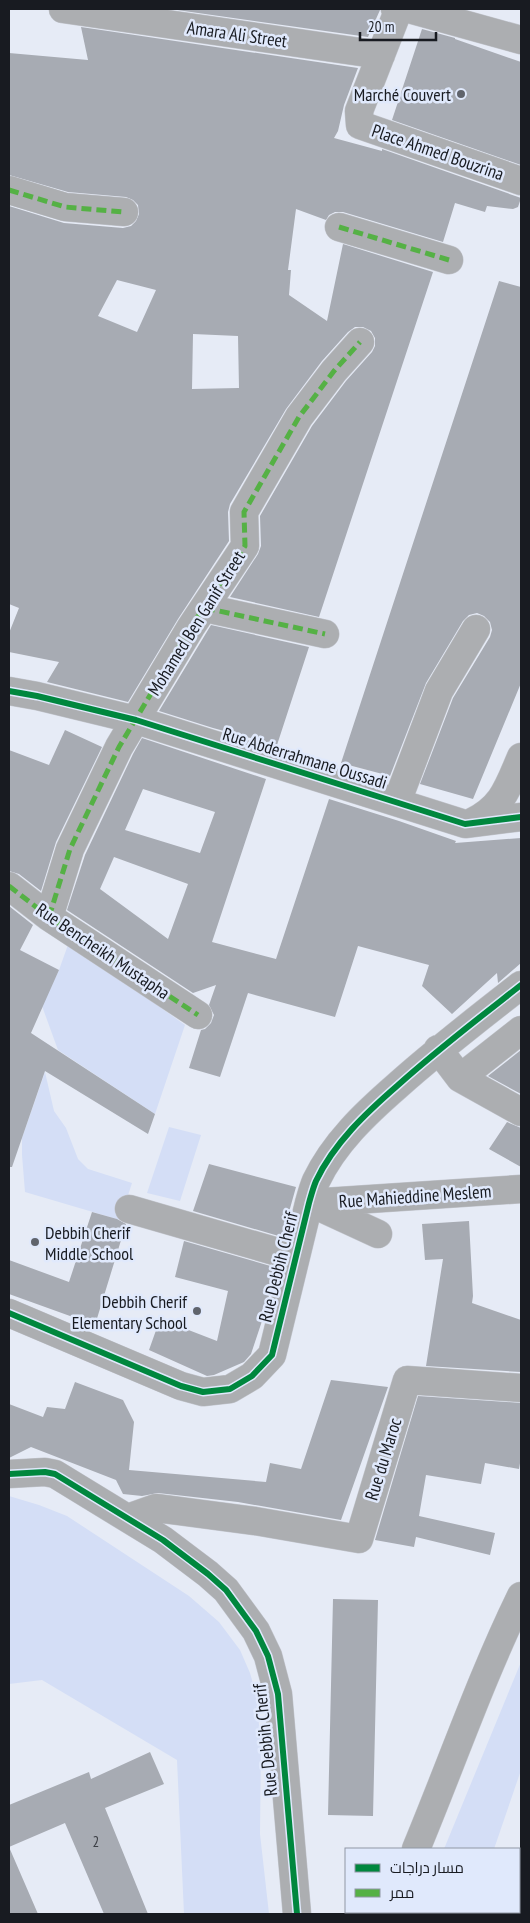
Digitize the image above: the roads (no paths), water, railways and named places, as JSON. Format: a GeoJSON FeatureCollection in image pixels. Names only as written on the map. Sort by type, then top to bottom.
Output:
{"type":"FeatureCollection","features":[{"type":"Feature","properties":{"kind":"street","name":"Amara Ali Street"},"geometry":{"type":"LineString","coordinates":[[63,9],[381,55]]}},
{"type":"Feature","properties":{"kind":"street","name":"Place Ahmed Bouzrina"},"geometry":{"type":"LineString","coordinates":[[395,9],[398,11],[359,111],[360,125],[521,181]]}},
{"type":"Feature","properties":{"kind":"street"},"geometry":{"type":"LineString","coordinates":[[409,9],[521,40]]}},
{"type":"Feature","properties":{"kind":"street"},"geometry":{"type":"LineString","coordinates":[[9,190],[65,207],[124,212]]}},
{"type":"Feature","properties":{"kind":"street"},"geometry":{"type":"LineString","coordinates":[[339,228],[450,260]]}},
{"type":"Feature","properties":{"kind":"street","name":"Mohamed Ben Ganif Street"},"geometry":{"type":"LineString","coordinates":[[49,917],[75,836],[119,747],[192,627],[245,546],[244,512],[299,417],[334,371],[360,342]]}},
{"type":"Feature","properties":{"kind":"street"},"geometry":{"type":"LineString","coordinates":[[205,608],[325,634]]}},
{"type":"Feature","properties":{"kind":"street"},"geometry":{"type":"LineString","coordinates":[[396,802],[439,691],[476,629]]}},
{"type":"Feature","properties":{"kind":"street","name":"Rue Abderrahmane Oussadi"},"geometry":{"type":"LineString","coordinates":[[9,691],[136,720],[468,823]]}},
{"type":"Feature","properties":{"kind":"street"},"geometry":{"type":"LineString","coordinates":[[468,823],[488,814],[499,802],[511,782],[521,757]]}},
{"type":"Feature","properties":{"kind":"street"},"geometry":{"type":"LineString","coordinates":[[468,823],[521,817]]}},
{"type":"Feature","properties":{"kind":"street","name":"Rue Bencheikh Mustapha"},"geometry":{"type":"LineString","coordinates":[[9,886],[49,917],[198,1015]]}},
{"type":"Feature","properties":{"kind":"street","name":"Rue Debbih Cherif"},"geometry":{"type":"LineString","coordinates":[[9,1313],[181,1386],[203,1392],[230,1389],[252,1376],[272,1355],[295,1257],[316,1181],[344,1138],[371,1109],[438,1049],[521,985]]}},
{"type":"Feature","properties":{"kind":"street"},"geometry":{"type":"LineString","coordinates":[[460,1078],[520,1032]]}},
{"type":"Feature","properties":{"kind":"street"},"geometry":{"type":"LineString","coordinates":[[438,1049],[460,1078],[521,1112]]}},
{"type":"Feature","properties":{"kind":"street","name":"Rue Mahieddine Meslem"},"geometry":{"type":"LineString","coordinates":[[309,1203],[521,1188]]}},
{"type":"Feature","properties":{"kind":"street"},"geometry":{"type":"LineString","coordinates":[[309,1203],[378,1234]]}},
{"type":"Feature","properties":{"kind":"street"},"geometry":{"type":"LineString","coordinates":[[129,1209],[295,1257]]}},
{"type":"Feature","properties":{"kind":"street","name":"Rue du Maroc"},"geometry":{"type":"LineString","coordinates":[[128,1518],[156,1508],[254,1521],[358,1539],[407,1380],[521,1388]]}},
{"type":"Feature","properties":{"kind":"street","name":"Rue Debbih Cherif"},"geometry":{"type":"LineString","coordinates":[[9,1474],[45,1472],[55,1474],[163,1540],[226,1590],[256,1631],[268,1656],[278,1694],[297,1914]]}},
{"type":"Feature","properties":{"kind":"street"},"geometry":{"type":"LineString","coordinates":[[416,1848],[497,1646],[521,1596]]}},
{"type":"Feature","properties":{"kind":"place","name":"Marché Couvert"},"geometry":{"type":"Point","coordinates":[461,94]}},
{"type":"Feature","properties":{"kind":"place","name":"Debbih Cherif Middle School"},"geometry":{"type":"Point","coordinates":[35,1242]}},
{"type":"Feature","properties":{"kind":"place","name":"Debbih Cherif Elementary School"},"geometry":{"type":"Point","coordinates":[197,1311]}}]}
